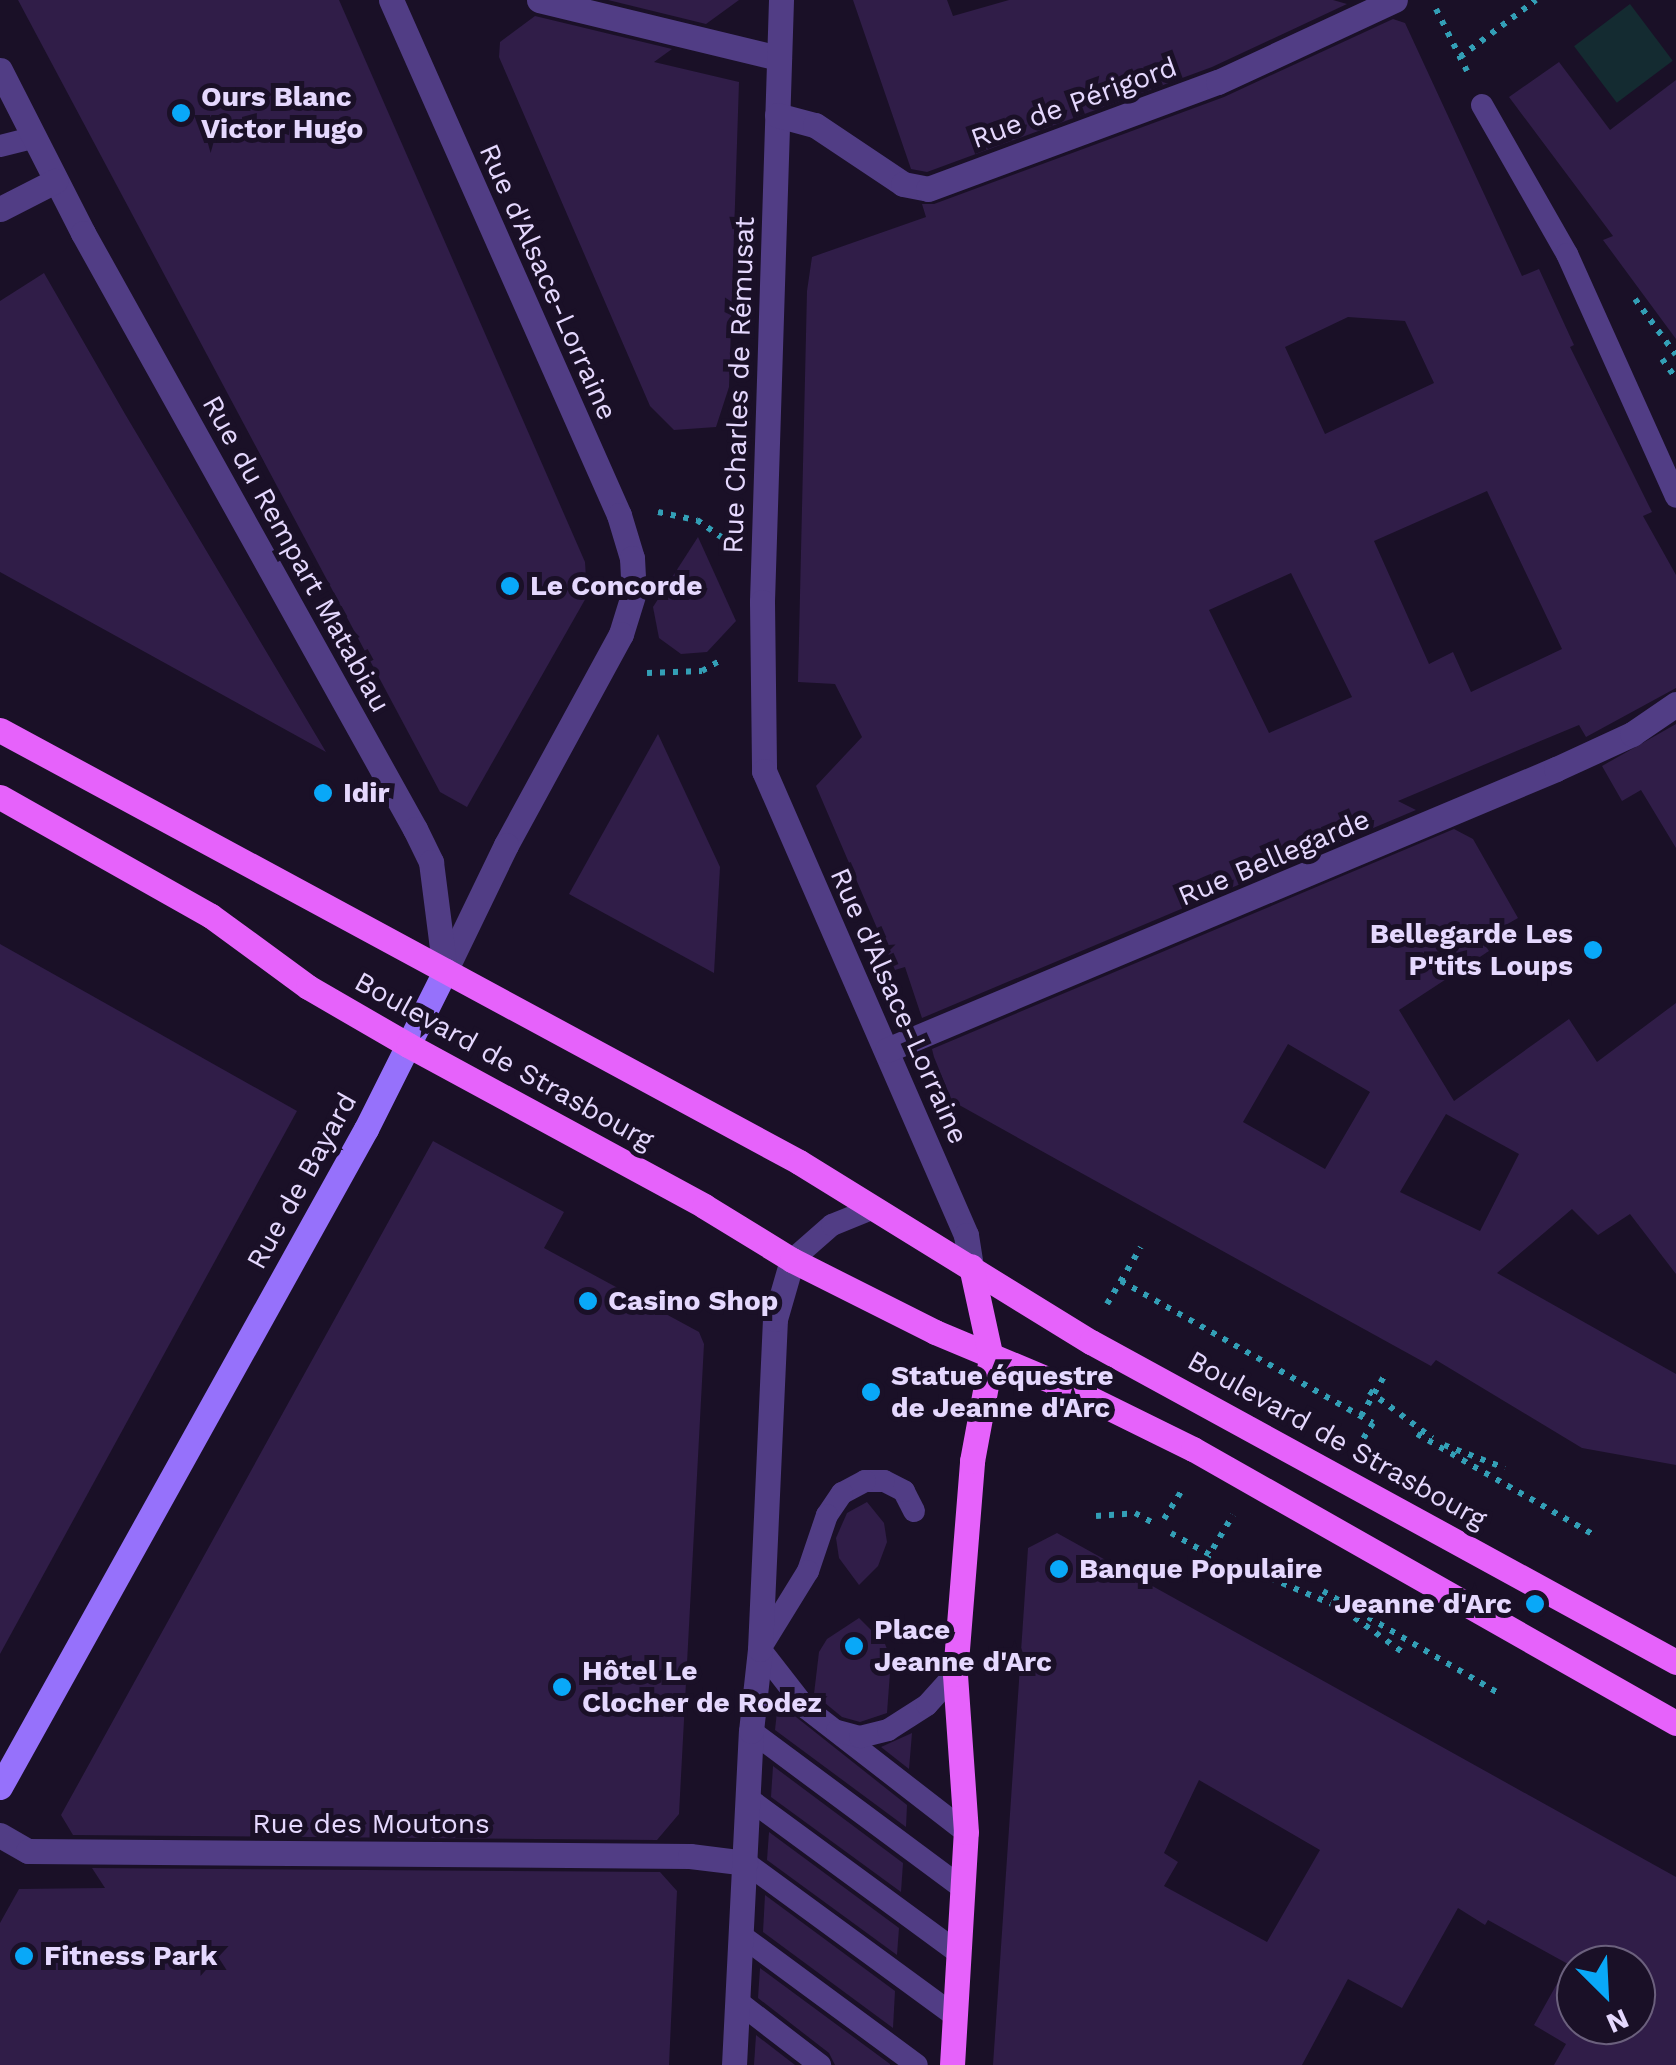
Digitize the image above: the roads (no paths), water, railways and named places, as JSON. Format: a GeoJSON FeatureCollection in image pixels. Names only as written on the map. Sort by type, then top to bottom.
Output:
{"type":"FeatureCollection","features":[{"type":"Feature","properties":{"kind":"main road","name":"Boulevard de Strasbourg"},"geometry":{"type":"LineString","coordinates":[[0,730],[874,1208],[1091,1342],[1676,1662]]}},
{"type":"Feature","properties":{"kind":"main road","name":"Boulevard de Strasbourg"},"geometry":{"type":"LineString","coordinates":[[0,797],[211,916],[308,986],[408,1045],[704,1206],[792,1260],[991,1358],[1069,1388],[1192,1449],[1676,1722]]}},
{"type":"Feature","properties":{"kind":"main road"},"geometry":{"type":"LineString","coordinates":[[952,2065],[966,1832],[955,1674],[972,1460],[991,1358],[971,1266]]}},
{"type":"Feature","properties":{"kind":"street","name":"Rue d'Alsace-Lorraine"},"geometry":{"type":"LineString","coordinates":[[390,0],[619,515],[632,558],[634,592]]}},
{"type":"Feature","properties":{"kind":"street"},"geometry":{"type":"LineString","coordinates":[[539,0],[750,55],[779,58]]}},
{"type":"Feature","properties":{"kind":"street","name":"Rue Charles de Rémusat"},"geometry":{"type":"LineString","coordinates":[[764,771],[762,602],[781,0]]}},
{"type":"Feature","properties":{"kind":"street","name":"Rue de Périgord"},"geometry":{"type":"LineString","coordinates":[[777,115],[815,126],[903,184],[928,188],[1218,82],[1395,0]]}},
{"type":"Feature","properties":{"kind":"street","name":"Rue du Rempart Matabiau"},"geometry":{"type":"LineString","coordinates":[[0,70],[54,181],[431,862],[445,971]]}},
{"type":"Feature","properties":{"kind":"street"},"geometry":{"type":"LineString","coordinates":[[0,209],[54,181]]}},
{"type":"Feature","properties":{"kind":"street","name":"Rue de Bayard"},"geometry":{"type":"LineString","coordinates":[[0,1788],[408,1045],[508,842],[610,654],[634,592]]}},
{"type":"Feature","properties":{"kind":"street","name":"Rue Bellegarde"},"geometry":{"type":"LineString","coordinates":[[886,1050],[1556,769],[1632,734],[1676,704]]}},
{"type":"Feature","properties":{"kind":"street","name":"Rue d'Alsace-Lorraine"},"geometry":{"type":"LineString","coordinates":[[764,771],[966,1236],[971,1266]]}},
{"type":"Feature","properties":{"kind":"street"},"geometry":{"type":"LineString","coordinates":[[734,2065],[751,1731],[760,1649],[775,1318],[792,1260]]}},
{"type":"Feature","properties":{"kind":"street","name":"Rue des Moutons"},"geometry":{"type":"LineString","coordinates":[[0,1835],[28,1851],[690,1856],[746,1862]]}},
{"type":"Feature","properties":{"kind":"lane"},"geometry":{"type":"LineString","coordinates":[[1482,104],[1566,254],[1676,497]]}},
{"type":"Feature","properties":{"kind":"lane"},"geometry":{"type":"LineString","coordinates":[[0,146],[35,137]]}},
{"type":"Feature","properties":{"kind":"lane"},"geometry":{"type":"LineString","coordinates":[[792,1260],[832,1225],[874,1208]]}},
{"type":"Feature","properties":{"kind":"lane"},"geometry":{"type":"LineString","coordinates":[[914,1511],[904,1491],[884,1481],[866,1481],[842,1493],[827,1515],[808,1571],[760,1649],[806,1708],[828,1728],[966,1832]]}},
{"type":"Feature","properties":{"kind":"lane"},"geometry":{"type":"LineString","coordinates":[[828,1728],[860,1736],[888,1730],[927,1704],[955,1674]]}},
{"type":"Feature","properties":{"kind":"lane"},"geometry":{"type":"LineString","coordinates":[[751,1731],[964,1889]]}},
{"type":"Feature","properties":{"kind":"lane"},"geometry":{"type":"LineString","coordinates":[[749,1799],[959,1953]]}},
{"type":"Feature","properties":{"kind":"lane"},"geometry":{"type":"LineString","coordinates":[[746,1862],[955,2016]]}},
{"type":"Feature","properties":{"kind":"lane"},"geometry":{"type":"LineString","coordinates":[[742,1936],[916,2065]]}},
{"type":"Feature","properties":{"kind":"lane"},"geometry":{"type":"LineString","coordinates":[[737,2001],[820,2065]]}},
{"type":"Feature","properties":{"kind":"place","name":"Ours Blanc Victor Hugo"},"geometry":{"type":"Point","coordinates":[181,113]}},
{"type":"Feature","properties":{"kind":"place","name":"Le Concorde"},"geometry":{"type":"Point","coordinates":[510,586]}},
{"type":"Feature","properties":{"kind":"place","name":"Idir"},"geometry":{"type":"Point","coordinates":[323,793]}},
{"type":"Feature","properties":{"kind":"place","name":"Bellegarde Les P'tits Loups"},"geometry":{"type":"Point","coordinates":[1593,950]}},
{"type":"Feature","properties":{"kind":"place","name":"Casino Shop"},"geometry":{"type":"Point","coordinates":[588,1301]}},
{"type":"Feature","properties":{"kind":"place","name":"Statue équestre de Jeanne d'Arc"},"geometry":{"type":"Point","coordinates":[871,1392]}},
{"type":"Feature","properties":{"kind":"place","name":"Banque Populaire"},"geometry":{"type":"Point","coordinates":[1059,1569]}},
{"type":"Feature","properties":{"kind":"place","name":"Jeanne d'Arc"},"geometry":{"type":"Point","coordinates":[1535,1604]}},
{"type":"Feature","properties":{"kind":"place","name":"Place Jeanne d'Arc"},"geometry":{"type":"Point","coordinates":[854,1646]}},
{"type":"Feature","properties":{"kind":"place","name":"Hôtel Le Clocher de Rodez"},"geometry":{"type":"Point","coordinates":[562,1687]}},
{"type":"Feature","properties":{"kind":"place","name":"Fitness Park"},"geometry":{"type":"Point","coordinates":[24,1956]}}]}
